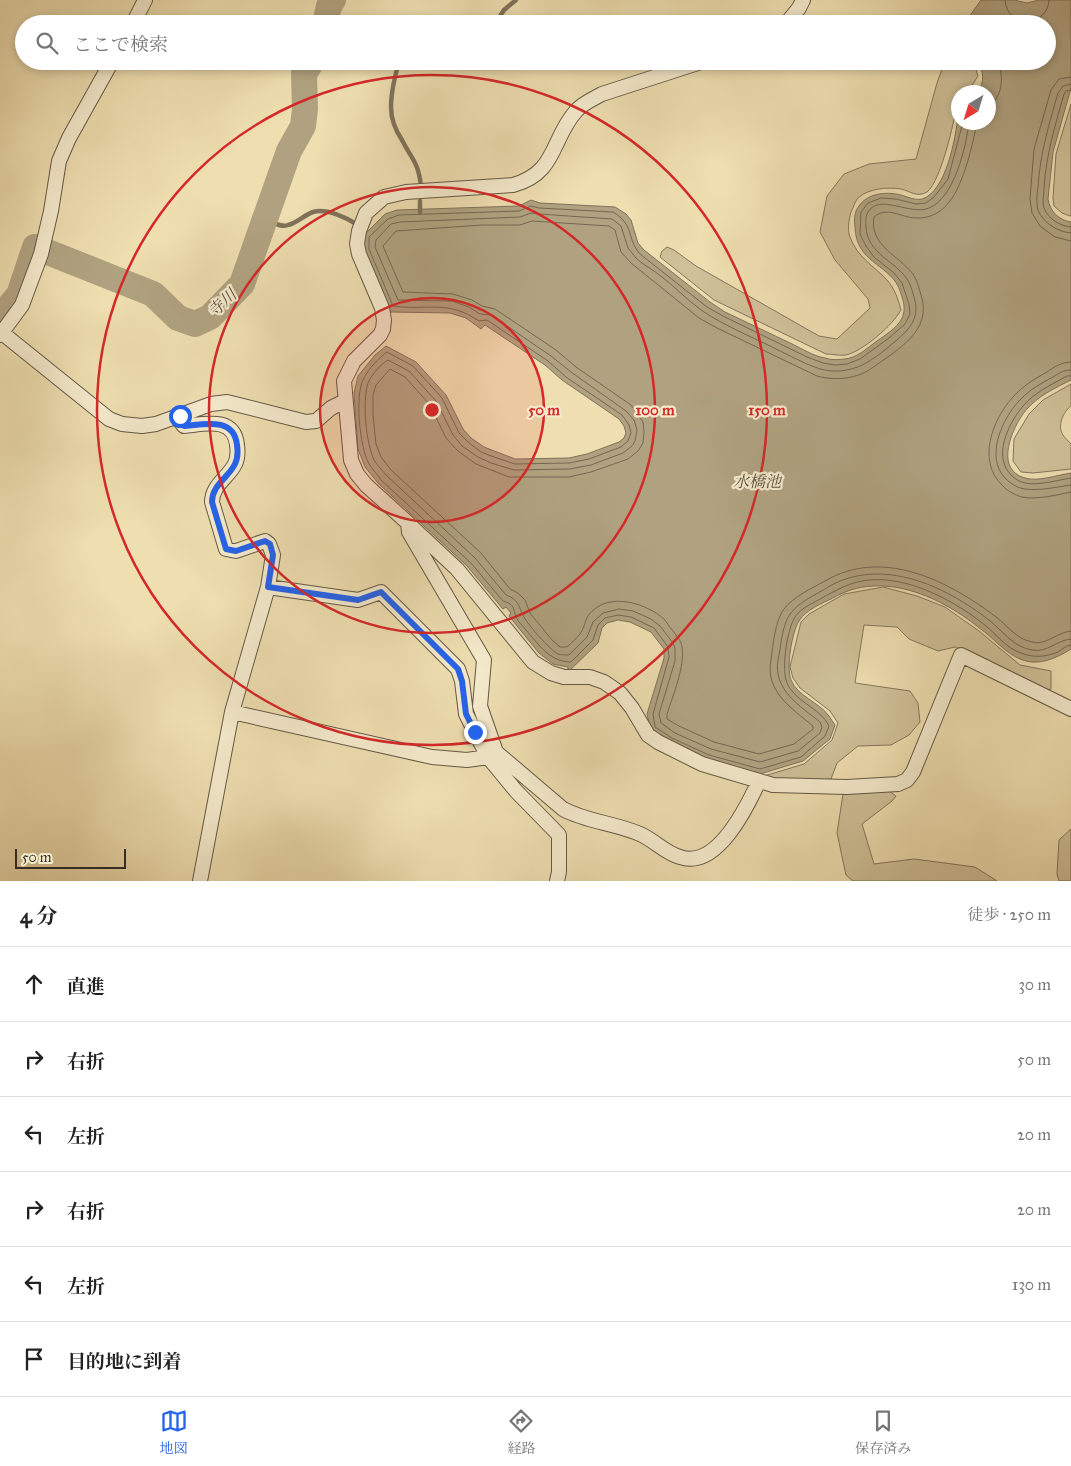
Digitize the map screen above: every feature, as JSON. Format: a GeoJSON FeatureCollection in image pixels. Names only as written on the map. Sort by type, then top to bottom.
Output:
{"type":"FeatureCollection","features":[{"type":"Feature","properties":{"kind":"street"},"geometry":{"type":"LineString","coordinates":[[138,15],[146,0]]}},
{"type":"Feature","properties":{"kind":"street"},"geometry":{"type":"LineString","coordinates":[[793,15],[803,0]]}},
{"type":"Feature","properties":{"kind":"street"},"geometry":{"type":"LineString","coordinates":[[107,70],[69,138],[59,161],[51,211],[42,250],[22,305],[0,334],[109,419],[122,424],[142,426],[156,424],[211,404],[227,402],[306,422],[316,421],[331,408],[345,401]]}},
{"type":"Feature","properties":{"kind":"street"},"geometry":{"type":"LineString","coordinates":[[676,70],[602,94],[588,101],[576,111],[545,165],[540,171],[522,183],[406,192],[384,197],[366,212],[361,226],[358,244],[359,254],[382,308],[384,320],[380,335],[354,361],[344,381],[351,460],[357,474],[366,485],[457,569],[533,662],[551,673],[564,677],[590,676],[604,682],[620,693],[632,708],[648,735],[702,764],[773,785],[847,787],[898,784],[907,780],[913,772],[961,655],[1071,710]]}},
{"type":"Feature","properties":{"kind":"street"},"geometry":{"type":"LineString","coordinates":[[177,417],[184,426],[220,424],[231,430],[237,438],[238,453],[235,464],[216,487],[212,495],[212,502],[226,549],[236,551],[265,541],[270,544],[273,555],[268,587],[232,712],[200,881]]}},
{"type":"Feature","properties":{"kind":"street"},"geometry":{"type":"LineString","coordinates":[[408,523],[409,532],[484,660],[480,706],[492,754],[569,812],[640,834],[679,857],[690,859],[713,850],[740,820],[759,781]]}},
{"type":"Feature","properties":{"kind":"street"},"geometry":{"type":"LineString","coordinates":[[268,587],[358,600],[381,592],[458,669],[462,681],[466,714],[516,791],[559,835],[559,872],[557,881]]}},
{"type":"Feature","properties":{"kind":"street"},"geometry":{"type":"LineString","coordinates":[[232,712],[432,757],[467,760],[492,754]]}},
{"type":"Feature","properties":{"kind":"shaded area"},"geometry":{"type":"Polygon","coordinates":[[[942,70],[976,70],[978,76],[972,85],[951,85],[951,130],[938,175],[927,192],[914,194],[901,189],[890,188],[868,192],[857,199],[850,214],[849,230],[853,244],[861,256],[890,283],[901,310],[877,337],[853,353],[846,355],[826,354],[714,300],[660,257],[662,251],[667,247],[674,250],[696,266],[819,336],[837,339],[870,308],[868,299],[835,260],[820,232],[827,196],[844,174],[869,164],[916,159],[942,70]]]}},
{"type":"Feature","properties":{"kind":"shaded area"},"geometry":{"type":"Polygon","coordinates":[[[1071,104],[1070,216],[1062,213],[1054,206],[1053,198],[1056,154],[1071,104]]]}},
{"type":"Feature","properties":{"kind":"shaded area"},"geometry":{"type":"Polygon","coordinates":[[[1071,384],[1071,406],[1063,415],[1061,431],[1071,444],[1071,469],[1033,473],[1021,472],[1013,461],[1014,439],[1029,414],[1043,400],[1071,384]]]}},
{"type":"Feature","properties":{"kind":"shaded area"},"geometry":{"type":"Polygon","coordinates":[[[883,587],[917,596],[945,607],[979,631],[1020,665],[1051,671],[1051,689],[1045,691],[955,647],[938,651],[909,639],[897,627],[864,625],[855,683],[910,691],[918,703],[920,722],[909,735],[891,745],[858,746],[837,763],[831,779],[795,782],[764,776],[804,764],[832,740],[838,723],[830,711],[800,688],[793,678],[790,667],[801,622],[809,614],[844,594],[883,587]]]}},
{"type":"Feature","properties":{"kind":"shaded area"},"geometry":{"type":"Polygon","coordinates":[[[889,791],[896,796],[892,801],[862,824],[874,864],[914,859],[975,867],[997,881],[853,881],[846,875],[837,833],[843,794],[889,791]]]}},
{"type":"Feature","properties":{"kind":"shaded area"},"geometry":{"type":"Polygon","coordinates":[[[1071,829],[1071,881],[1059,881],[1057,874],[1059,840],[1071,829]]]}},
{"type":"Feature","properties":{"kind":"water","name":"水橋池"},"geometry":{"type":"Polygon","coordinates":[[[981,0],[1014,0],[1027,3],[1039,0],[1071,0],[1071,88],[1053,152],[1048,199],[1056,215],[1071,222],[1071,380],[1041,396],[1026,410],[1012,436],[1008,457],[1010,466],[1015,473],[1025,478],[1042,479],[1071,473],[1071,649],[1048,660],[1037,662],[1024,661],[1005,650],[966,618],[930,598],[911,591],[891,587],[871,586],[852,590],[805,613],[796,626],[790,650],[789,667],[791,680],[803,695],[825,711],[835,725],[830,739],[803,761],[760,774],[707,760],[651,731],[647,714],[664,658],[664,649],[651,632],[630,622],[618,620],[607,623],[602,628],[598,643],[568,672],[568,667],[553,664],[539,653],[509,616],[511,613],[506,607],[503,609],[467,566],[378,483],[365,467],[358,449],[354,393],[358,376],[375,355],[386,346],[416,362],[446,395],[463,429],[471,438],[484,447],[515,459],[569,458],[587,454],[619,442],[626,433],[619,419],[562,380],[545,365],[485,325],[481,329],[466,318],[450,313],[390,312],[364,250],[364,235],[385,214],[397,210],[519,206],[531,200],[540,203],[615,207],[626,214],[631,220],[638,243],[644,250],[725,312],[816,356],[834,360],[853,357],[894,328],[899,323],[904,312],[904,305],[898,286],[887,272],[866,255],[861,248],[857,239],[855,224],[857,208],[871,196],[886,193],[922,199],[937,186],[943,175],[948,163],[956,130],[996,130],[996,85],[982,85],[982,70],[1056,70],[1056,15],[970,15],[981,0]]]}},
{"type":"Feature","properties":{"kind":"waterway","name":"寺川"},"geometry":{"type":"LineString","coordinates":[[327,15],[333,0]]}},
{"type":"Feature","properties":{"kind":"waterway"},"geometry":{"type":"LineString","coordinates":[[501,15],[516,0]]}},
{"type":"Feature","properties":{"kind":"waterway","name":"寺川"},"geometry":{"type":"LineString","coordinates":[[0,317],[19,295],[35,247],[153,294],[178,318],[195,324],[210,317],[242,284],[289,151],[303,126],[305,109],[304,74],[306,70]]}},
{"type":"Feature","properties":{"kind":"waterway"},"geometry":{"type":"LineString","coordinates":[[396,70],[391,107],[392,116],[398,133],[416,166],[421,186]]}},
{"type":"Feature","properties":{"kind":"waterway"},"geometry":{"type":"LineString","coordinates":[[420,201],[420,213]]}},
{"type":"Feature","properties":{"kind":"waterway"},"geometry":{"type":"LineString","coordinates":[[265,219],[285,226],[313,212],[324,211],[343,217],[358,225]]}},
{"type":"Feature","properties":{"kind":"route"},"geometry":{"type":"LineString","coordinates":[[180,416],[177,417],[184,426],[220,424],[231,430],[237,438],[238,453],[235,464],[216,487],[212,495],[212,502],[226,549],[236,551],[265,541],[270,544],[273,555],[268,587],[358,600],[381,592],[458,669],[462,681],[466,714],[475,732]]}}]}
